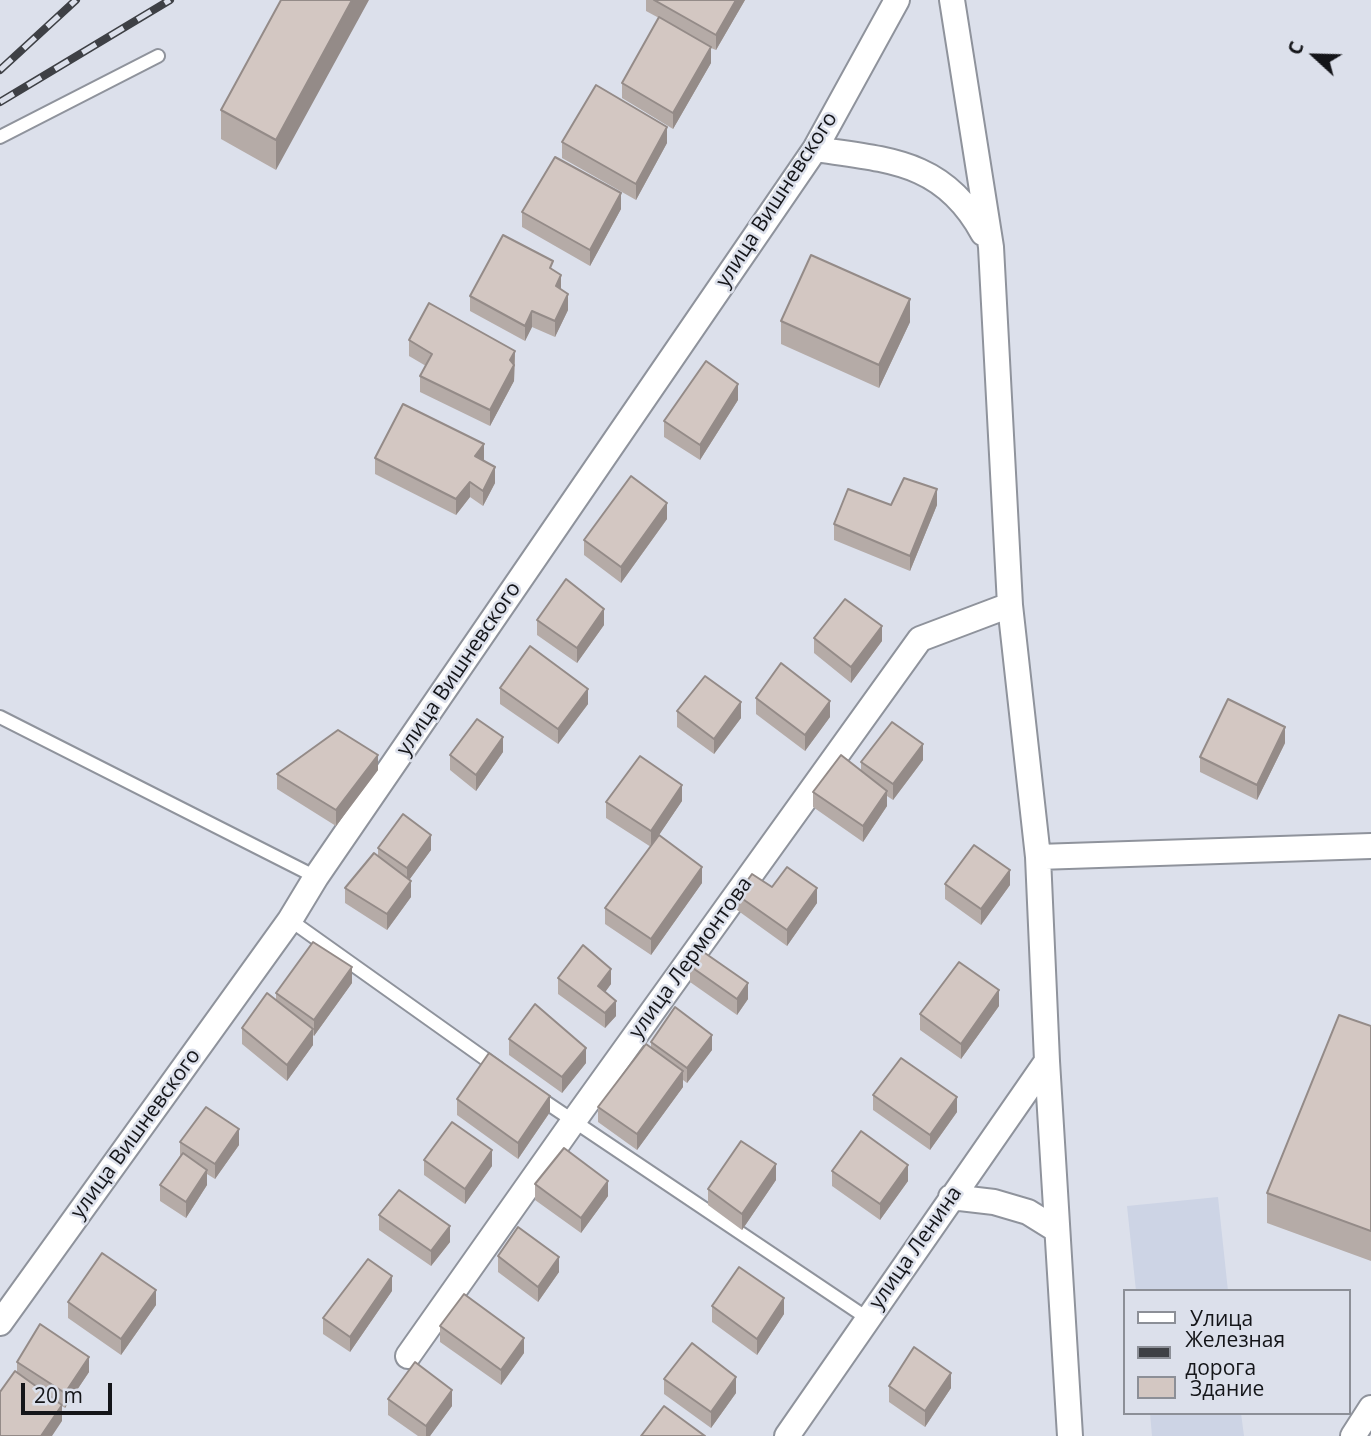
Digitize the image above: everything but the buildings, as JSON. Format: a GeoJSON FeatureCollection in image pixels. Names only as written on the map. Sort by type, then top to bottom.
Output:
{"type":"FeatureCollection","features":[{"type":"Feature","properties":{"kind":"street","name":"улица Вишневского"},"geometry":{"type":"LineString","coordinates":[[0,1323],[290,920],[316,877],[815,149],[897,0]]}},
{"type":"Feature","properties":{"kind":"street"},"geometry":{"type":"LineString","coordinates":[[952,0],[991,247],[1010,605],[1038,857],[1046,1061],[1070,1436]]}},
{"type":"Feature","properties":{"kind":"street"},"geometry":{"type":"LineString","coordinates":[[815,149],[893,160],[935,178],[971,210],[991,247]]}},
{"type":"Feature","properties":{"kind":"street","name":"улица Лермонтова"},"geometry":{"type":"LineString","coordinates":[[408,1356],[920,639],[1010,605]]}},
{"type":"Feature","properties":{"kind":"street"},"geometry":{"type":"LineString","coordinates":[[1038,857],[1371,846]]}},
{"type":"Feature","properties":{"kind":"street","name":"улица Ленина"},"geometry":{"type":"LineString","coordinates":[[787,1436],[1046,1061]]}},
{"type":"Feature","properties":{"kind":"street"},"geometry":{"type":"LineString","coordinates":[[951,1197],[994,1202],[1028,1212],[1057,1230]]}},
{"type":"Feature","properties":{"kind":"street"},"geometry":{"type":"LineString","coordinates":[[1353,1436],[1371,1408]]}},
{"type":"Feature","properties":{"kind":"lane"},"geometry":{"type":"LineString","coordinates":[[0,137],[158,56]]}},
{"type":"Feature","properties":{"kind":"lane"},"geometry":{"type":"LineString","coordinates":[[0,717],[316,877]]}},
{"type":"Feature","properties":{"kind":"lane"},"geometry":{"type":"LineString","coordinates":[[290,920],[505,1073]]}},
{"type":"Feature","properties":{"kind":"lane"},"geometry":{"type":"LineString","coordinates":[[528,1090],[867,1318]]}},
{"type":"Feature","properties":{"kind":"shaded area"},"geometry":{"type":"Polygon","coordinates":[[[1218,1197],[1228,1289],[1136,1289],[1127,1206],[1218,1197]]]}},
{"type":"Feature","properties":{"kind":"shaded area"},"geometry":{"type":"Polygon","coordinates":[[[1150,1415],[1241,1415],[1244,1436],[1152,1436],[1150,1415]]]}},
{"type":"Feature","properties":{"kind":"railway"},"geometry":{"type":"LineString","coordinates":[[0,70],[76,0]]}},
{"type":"Feature","properties":{"kind":"railway"},"geometry":{"type":"LineString","coordinates":[[0,102],[170,0]]}}]}
